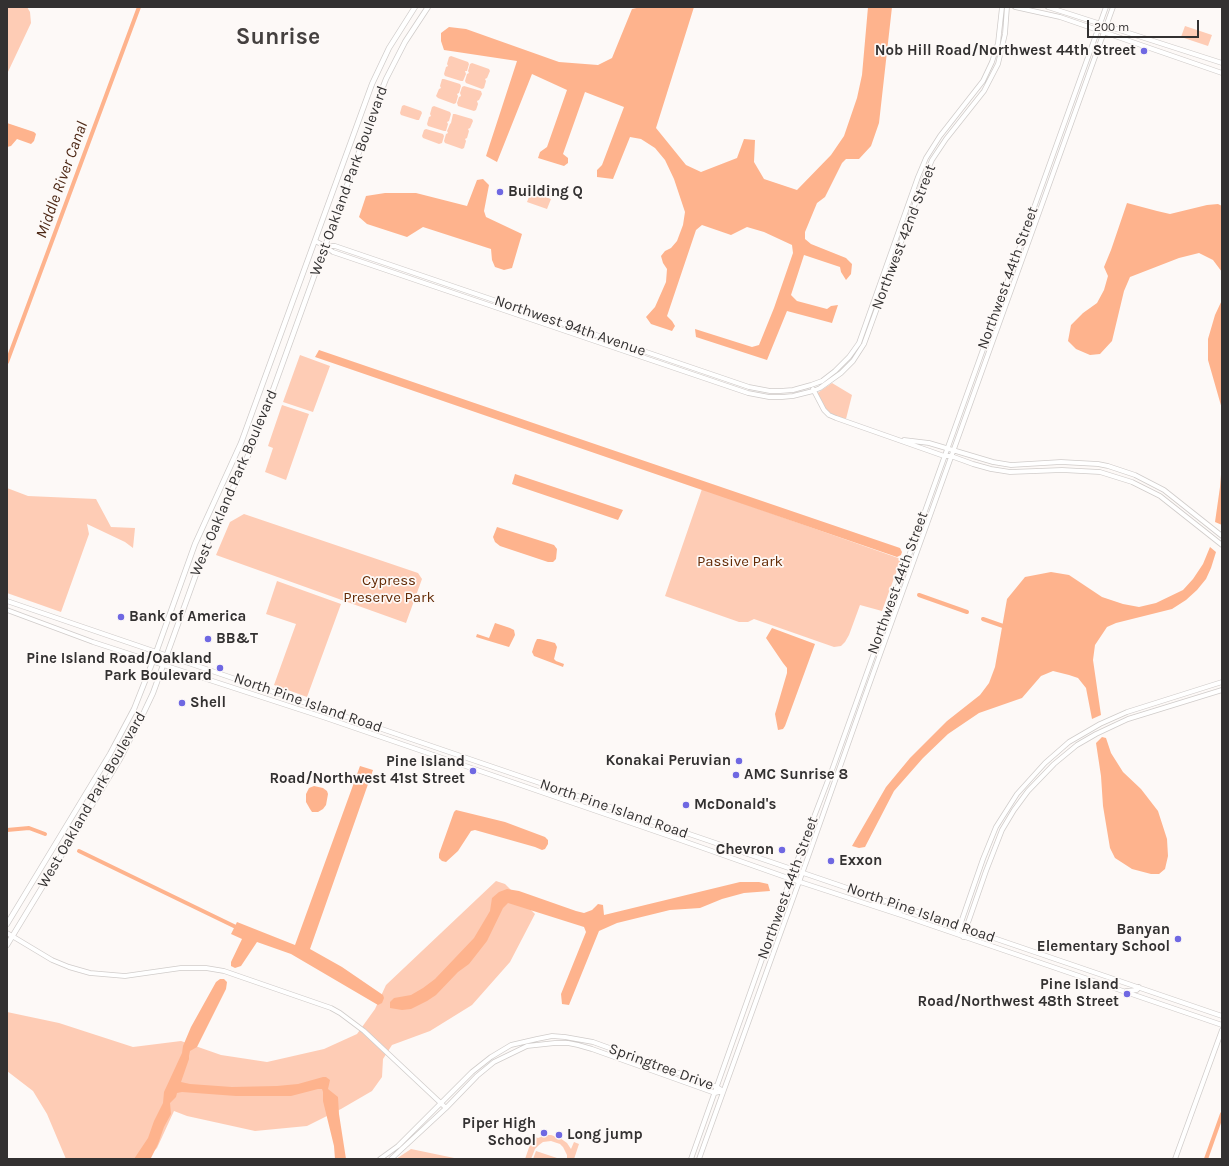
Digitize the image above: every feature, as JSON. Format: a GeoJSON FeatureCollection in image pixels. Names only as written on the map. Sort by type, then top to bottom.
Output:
{"type":"FeatureCollection","features":[{"type":"Feature","properties":{"kind":"main road","name":"West Oakland Park Boulevard"},"geometry":{"type":"LineString","coordinates":[[7,924],[119,739],[134,709],[199,534],[241,444],[372,84],[389,48],[415,7]]}},
{"type":"Feature","properties":{"kind":"main road","name":"West Oakland Park Boulevard"},"geometry":{"type":"LineString","coordinates":[[7,945],[120,759],[144,712],[208,541],[252,447],[386,79],[406,42],[428,7]]}},
{"type":"Feature","properties":{"kind":"street","name":"Northwest 42nd Street"},"geometry":{"type":"LineString","coordinates":[[811,385],[822,381],[835,371],[849,357],[859,343],[918,176],[926,158],[940,136],[980,86],[992,62],[998,43],[1002,7]]}},
{"type":"Feature","properties":{"kind":"street","name":"Northwest 42nd Street"},"geometry":{"type":"LineString","coordinates":[[813,391],[820,388],[841,373],[853,361],[864,344],[932,160],[946,139],[981,95],[998,64],[1005,34],[1007,7]]}},
{"type":"Feature","properties":{"kind":"street"},"geometry":{"type":"LineString","coordinates":[[1015,7],[1060,17],[1222,73]]}},
{"type":"Feature","properties":{"kind":"street"},"geometry":{"type":"LineString","coordinates":[[1048,7],[1222,63]]}},
{"type":"Feature","properties":{"kind":"street","name":"Northwest 44th Street"},"geometry":{"type":"LineString","coordinates":[[691,1159],[794,869],[832,770],[1106,7]]}},
{"type":"Feature","properties":{"kind":"street","name":"Northwest 44th Street"},"geometry":{"type":"LineString","coordinates":[[698,1159],[803,872],[1113,7]]}},
{"type":"Feature","properties":{"kind":"street","name":"Northwest 94th Avenue"},"geometry":{"type":"LineString","coordinates":[[315,241],[333,252],[748,393],[769,397],[782,397],[813,391]]}},
{"type":"Feature","properties":{"kind":"street","name":"Northwest 94th Avenue"},"geometry":{"type":"LineString","coordinates":[[325,246],[335,246],[749,387],[770,391],[780,391],[793,390],[811,385]]}},
{"type":"Feature","properties":{"kind":"street"},"geometry":{"type":"LineString","coordinates":[[811,385],[824,410],[829,415],[944,456],[951,456],[991,469],[1010,472],[1062,470],[1106,473],[1132,482],[1160,496],[1222,545]]}},
{"type":"Feature","properties":{"kind":"street"},"geometry":{"type":"LineString","coordinates":[[900,440],[922,442],[993,462],[1011,465],[1061,462],[1108,466],[1135,475],[1164,490],[1222,536]]}},
{"type":"Feature","properties":{"kind":"street","name":"North Pine Island Road"},"geometry":{"type":"LineString","coordinates":[[7,601],[166,654],[1222,1016]]}},
{"type":"Feature","properties":{"kind":"street","name":"North Pine Island Road"},"geometry":{"type":"LineString","coordinates":[[7,610],[100,644],[153,660],[326,718],[799,882],[957,934],[1222,1025]]}},
{"type":"Feature","properties":{"kind":"street"},"geometry":{"type":"LineString","coordinates":[[957,934],[983,858],[996,827],[1017,794],[1045,763],[1069,742],[1100,724],[1127,712],[1222,682]]}},
{"type":"Feature","properties":{"kind":"street"},"geometry":{"type":"LineString","coordinates":[[963,937],[1002,830],[1028,791],[1054,764],[1077,745],[1128,719],[1222,690]]}},
{"type":"Feature","properties":{"kind":"street"},"geometry":{"type":"LineString","coordinates":[[862,902],[880,905],[900,911],[909,909]]}},
{"type":"Feature","properties":{"kind":"street"},"geometry":{"type":"LineString","coordinates":[[7,933],[52,960],[68,967],[90,973],[125,976],[181,968],[206,968],[224,971],[331,1008],[364,1031],[446,1108]]}},
{"type":"Feature","properties":{"kind":"street"},"geometry":{"type":"LineString","coordinates":[[1123,991],[1137,990],[1139,987]]}},
{"type":"Feature","properties":{"kind":"street"},"geometry":{"type":"LineString","coordinates":[[1175,1159],[1222,1030]]}},
{"type":"Feature","properties":{"kind":"street","name":"Springtree Drive"},"geometry":{"type":"LineString","coordinates":[[380,1159],[398,1146],[472,1072],[498,1052],[511,1045],[552,1036],[570,1037],[593,1042],[717,1087],[723,1091]]}},
{"type":"Feature","properties":{"kind":"street","name":"Springtree Drive"},"geometry":{"type":"LineString","coordinates":[[391,1159],[446,1108],[477,1076],[494,1062],[527,1046],[568,1043],[592,1049],[715,1093],[723,1091]]}},
{"type":"Feature","properties":{"kind":"green space"},"geometry":{"type":"Polygon","coordinates":[[[7,7],[27,7],[30,12],[31,23],[7,74],[7,7]]]}},
{"type":"Feature","properties":{"kind":"green space"},"geometry":{"type":"Polygon","coordinates":[[[1185,26],[1212,35],[1208,46],[1181,37],[1185,26]]]}},
{"type":"Feature","properties":{"kind":"green space"},"geometry":{"type":"Polygon","coordinates":[[[451,56],[468,62],[469,64],[467,71],[465,71],[466,74],[463,81],[445,76],[444,74],[446,67],[448,66],[447,64],[449,57],[451,56]]]}},
{"type":"Feature","properties":{"kind":"green space"},"geometry":{"type":"Polygon","coordinates":[[[472,63],[489,69],[490,71],[485,79],[486,81],[484,88],[482,89],[466,83],[465,81],[467,74],[469,73],[468,71],[470,64],[472,63]]]}},
{"type":"Feature","properties":{"kind":"green space"},"geometry":{"type":"Polygon","coordinates":[[[442,79],[460,84],[461,86],[459,93],[457,94],[458,96],[456,103],[454,104],[436,96],[441,88],[440,86],[442,79]]]}},
{"type":"Feature","properties":{"kind":"green space"},"geometry":{"type":"Polygon","coordinates":[[[464,86],[481,91],[482,94],[477,101],[478,104],[476,110],[474,111],[458,106],[457,103],[459,97],[461,96],[460,93],[462,87],[464,86]]]}},
{"type":"Feature","properties":{"kind":"green space"},"geometry":{"type":"Polygon","coordinates":[[[404,105],[421,111],[422,113],[419,120],[401,115],[400,113],[402,106],[404,105]]]}},
{"type":"Feature","properties":{"kind":"green space"},"geometry":{"type":"Polygon","coordinates":[[[434,106],[450,112],[451,114],[449,121],[447,122],[448,124],[446,131],[428,126],[427,124],[429,117],[431,116],[430,114],[432,107],[434,106]]]}},
{"type":"Feature","properties":{"kind":"green space"},"geometry":{"type":"Polygon","coordinates":[[[453,114],[472,119],[473,121],[468,129],[469,131],[467,138],[465,139],[466,141],[464,148],[462,149],[445,143],[444,141],[446,134],[448,133],[447,131],[453,114]]]}},
{"type":"Feature","properties":{"kind":"green space"},"geometry":{"type":"Polygon","coordinates":[[[426,129],[443,134],[444,136],[442,143],[439,144],[423,138],[422,136],[424,130],[426,129]]]}},
{"type":"Feature","properties":{"kind":"green space"},"geometry":{"type":"Polygon","coordinates":[[[531,192],[551,199],[547,209],[527,202],[531,192]]]}},
{"type":"Feature","properties":{"kind":"green space"},"geometry":{"type":"Polygon","coordinates":[[[300,355],[330,366],[313,412],[283,402],[300,355]]]}},
{"type":"Feature","properties":{"kind":"green space"},"geometry":{"type":"Polygon","coordinates":[[[832,383],[852,395],[846,419],[832,415],[824,408],[816,394],[832,383]]]}},
{"type":"Feature","properties":{"kind":"green space"},"geometry":{"type":"Polygon","coordinates":[[[282,405],[309,414],[286,480],[265,472],[273,448],[268,446],[282,405]]]}},
{"type":"Feature","properties":{"kind":"green space"},"geometry":{"type":"Polygon","coordinates":[[[7,488],[28,496],[96,499],[111,527],[135,528],[133,548],[125,542],[87,524],[89,534],[61,612],[7,593],[7,488]]]}},
{"type":"Feature","properties":{"kind":"green space","name":"Passive Park"},"geometry":{"type":"Polygon","coordinates":[[[702,489],[901,559],[882,611],[860,605],[845,642],[841,646],[834,647],[754,619],[748,622],[739,622],[665,596],[702,489]]]}},
{"type":"Feature","properties":{"kind":"green space","name":"Cypress Preserve Park"},"geometry":{"type":"Polygon","coordinates":[[[244,514],[418,573],[422,579],[406,623],[216,555],[230,522],[244,514]]]}},
{"type":"Feature","properties":{"kind":"green space"},"geometry":{"type":"Polygon","coordinates":[[[277,581],[341,604],[307,697],[274,685],[296,624],[266,614],[277,581]]]}},
{"type":"Feature","properties":{"kind":"green space"},"geometry":{"type":"Polygon","coordinates":[[[496,881],[505,884],[535,914],[510,962],[472,1005],[430,1031],[392,1045],[383,1059],[382,1077],[372,1091],[307,1126],[255,1131],[187,1116],[174,1111],[157,1148],[146,1159],[66,1159],[47,1114],[33,1091],[7,1071],[7,1012],[59,1023],[133,1047],[181,1041],[221,1055],[267,1062],[324,1049],[357,1034],[375,1009],[386,985],[496,881]]]}},
{"type":"Feature","properties":{"kind":"green space"},"geometry":{"type":"Polygon","coordinates":[[[546,1135],[560,1138],[567,1143],[571,1149],[574,1142],[579,1144],[574,1159],[567,1159],[567,1155],[563,1147],[560,1144],[551,1141],[543,1142],[535,1149],[531,1159],[525,1159],[533,1136],[538,1138],[546,1135]]]}},
{"type":"Feature","properties":{"kind":"green space"},"geometry":{"type":"Polygon","coordinates":[[[411,1149],[459,1159],[396,1159],[411,1149]]]}},
{"type":"Feature","properties":{"kind":"green space"},"geometry":{"type":"Polygon","coordinates":[[[536,1151],[560,1159],[533,1159],[536,1151]]]}},
{"type":"Feature","properties":{"kind":"shaded area"},"geometry":{"type":"Polygon","coordinates":[[[641,7],[694,7],[656,128],[686,165],[701,172],[737,158],[744,139],[755,140],[754,162],[764,179],[797,190],[831,155],[844,136],[857,98],[862,75],[868,7],[892,7],[879,123],[871,146],[859,159],[846,159],[842,163],[825,197],[817,203],[805,232],[805,239],[811,244],[846,258],[852,264],[851,274],[846,280],[840,267],[804,255],[791,295],[797,301],[827,309],[831,306],[838,305],[832,323],[787,311],[767,360],[696,337],[695,329],[752,347],[759,345],[774,308],[793,253],[792,245],[764,232],[747,227],[731,235],[702,225],[696,230],[667,316],[675,326],[672,331],[651,324],[646,317],[655,307],[666,282],[667,269],[661,256],[677,241],[683,225],[685,212],[674,179],[665,160],[655,148],[641,139],[630,137],[613,179],[597,177],[597,170],[602,165],[624,107],[585,92],[563,154],[568,158],[568,163],[564,166],[538,158],[540,152],[547,147],[567,90],[532,74],[497,162],[486,156],[517,61],[444,50],[441,41],[441,33],[449,27],[466,29],[559,62],[598,65],[612,58],[632,9],[641,7]]]}},
{"type":"Feature","properties":{"kind":"shaded area"},"geometry":{"type":"Polygon","coordinates":[[[7,123],[34,132],[36,134],[34,141],[31,144],[17,139],[11,146],[7,147],[7,123]]]}},
{"type":"Feature","properties":{"kind":"shaded area"},"geometry":{"type":"Polygon","coordinates":[[[483,179],[489,185],[484,211],[486,217],[522,234],[512,268],[504,270],[495,267],[492,260],[491,249],[423,227],[407,237],[367,224],[359,217],[366,196],[385,193],[416,193],[467,206],[477,180],[483,179]]]}},
{"type":"Feature","properties":{"kind":"shaded area"},"geometry":{"type":"Polygon","coordinates":[[[1127,203],[1170,214],[1207,205],[1218,204],[1222,206],[1222,272],[1213,260],[1199,253],[1179,258],[1130,277],[1124,291],[1112,341],[1100,354],[1090,355],[1076,349],[1068,341],[1071,325],[1083,313],[1097,303],[1104,290],[1108,276],[1104,267],[1127,203]]]}},
{"type":"Feature","properties":{"kind":"shaded area"},"geometry":{"type":"Polygon","coordinates":[[[1222,300],[1222,409],[1208,360],[1208,339],[1215,315],[1222,300]]]}},
{"type":"Feature","properties":{"kind":"shaded area"},"geometry":{"type":"Polygon","coordinates":[[[319,350],[900,548],[902,552],[901,555],[897,557],[315,357],[319,350]]]}},
{"type":"Feature","properties":{"kind":"shaded area"},"geometry":{"type":"Polygon","coordinates":[[[1222,462],[1222,525],[1215,522],[1222,462]]]}},
{"type":"Feature","properties":{"kind":"shaded area"},"geometry":{"type":"Polygon","coordinates":[[[515,474],[623,510],[618,520],[512,484],[515,474]]]}},
{"type":"Feature","properties":{"kind":"shaded area"},"geometry":{"type":"Polygon","coordinates":[[[497,527],[554,545],[557,549],[556,559],[553,562],[548,562],[500,546],[495,542],[493,537],[497,527]]]}},
{"type":"Feature","properties":{"kind":"shaded area"},"geometry":{"type":"Polygon","coordinates":[[[1210,547],[1216,552],[1211,568],[1206,579],[1186,600],[1172,609],[1116,623],[1107,627],[1095,645],[1093,660],[1101,715],[1092,719],[1086,688],[1078,678],[1053,671],[1041,676],[1022,698],[979,713],[948,734],[923,758],[894,791],[865,847],[859,848],[852,846],[886,787],[910,758],[947,721],[980,695],[989,683],[995,667],[1007,599],[1025,577],[1051,572],[1069,575],[1102,597],[1123,604],[1139,607],[1156,603],[1183,590],[1193,579],[1203,564],[1210,547]]]}},
{"type":"Feature","properties":{"kind":"shaded area"},"geometry":{"type":"Polygon","coordinates":[[[495,623],[514,630],[515,635],[509,647],[476,637],[477,634],[489,638],[495,623]]]}},
{"type":"Feature","properties":{"kind":"shaded area"},"geometry":{"type":"Polygon","coordinates":[[[772,628],[815,644],[785,726],[783,729],[778,730],[775,714],[787,673],[787,668],[766,638],[772,628]]]}},
{"type":"Feature","properties":{"kind":"shaded area"},"geometry":{"type":"Polygon","coordinates":[[[537,639],[555,643],[557,647],[554,659],[564,664],[563,667],[534,656],[532,652],[537,639]]]}},
{"type":"Feature","properties":{"kind":"shaded area"},"geometry":{"type":"Polygon","coordinates":[[[1102,737],[1106,738],[1111,753],[1123,772],[1141,789],[1158,811],[1167,839],[1168,856],[1165,869],[1159,874],[1151,874],[1132,869],[1115,858],[1110,848],[1103,806],[1101,776],[1096,743],[1102,737]]]}},
{"type":"Feature","properties":{"kind":"shaded area"},"geometry":{"type":"Polygon","coordinates":[[[360,766],[373,770],[310,949],[342,967],[383,995],[384,998],[382,1003],[378,1005],[291,954],[257,942],[241,966],[235,968],[231,966],[231,962],[242,939],[231,934],[237,922],[295,945],[360,766]]]}},
{"type":"Feature","properties":{"kind":"shaded area"},"geometry":{"type":"Polygon","coordinates":[[[314,786],[323,788],[328,794],[326,805],[318,812],[312,812],[306,802],[306,794],[309,788],[314,786]]]}},
{"type":"Feature","properties":{"kind":"shaded area"},"geometry":{"type":"Polygon","coordinates":[[[456,810],[505,822],[545,837],[548,840],[548,844],[545,849],[542,850],[475,830],[471,831],[458,851],[446,862],[442,861],[439,858],[439,854],[456,810]]]}},
{"type":"Feature","properties":{"kind":"shaded area"},"geometry":{"type":"Polygon","coordinates":[[[740,882],[759,882],[768,884],[770,891],[744,893],[722,899],[700,908],[670,910],[617,923],[599,931],[569,1005],[562,1004],[561,994],[586,932],[584,927],[508,903],[503,908],[487,941],[469,964],[458,972],[436,995],[411,1009],[402,1010],[390,1008],[390,1002],[394,998],[411,995],[435,979],[474,938],[490,911],[492,898],[499,892],[507,889],[519,891],[584,913],[592,910],[598,904],[603,905],[604,915],[740,882]]]}},
{"type":"Feature","properties":{"kind":"shaded area"},"geometry":{"type":"Polygon","coordinates":[[[220,979],[224,979],[227,982],[226,989],[197,1047],[190,1051],[189,1059],[181,1082],[232,1087],[277,1086],[298,1084],[326,1077],[330,1080],[328,1089],[338,1097],[346,1159],[335,1159],[334,1146],[323,1101],[323,1092],[322,1089],[318,1089],[291,1096],[236,1096],[182,1092],[177,1093],[176,1097],[170,1103],[171,1114],[151,1158],[134,1159],[148,1138],[163,1103],[164,1092],[182,1053],[183,1046],[191,1027],[216,982],[220,979]]]}},
{"type":"Feature","properties":{"kind":"waterway","name":"Middle River Canal"},"geometry":{"type":"LineString","coordinates":[[7,362],[139,7]]}},
{"type":"Feature","properties":{"kind":"waterway"},"geometry":{"type":"LineString","coordinates":[[919,595],[967,612]]}},
{"type":"Feature","properties":{"kind":"waterway"},"geometry":{"type":"LineString","coordinates":[[983,619],[1003,626]]}},
{"type":"Feature","properties":{"kind":"waterway"},"geometry":{"type":"LineString","coordinates":[[7,830],[29,828],[45,834]]}},
{"type":"Feature","properties":{"kind":"waterway"},"geometry":{"type":"LineString","coordinates":[[79,851],[240,929]]}},
{"type":"Feature","properties":{"kind":"waterway"},"geometry":{"type":"LineString","coordinates":[[1206,1159],[1222,1114]]}},
{"type":"Feature","properties":{"kind":"place","name":"Nob Hill Road/Northwest 44th Street"},"geometry":{"type":"Point","coordinates":[1144,51]}},
{"type":"Feature","properties":{"kind":"place","name":"Building Q"},"geometry":{"type":"Point","coordinates":[500,192]}},
{"type":"Feature","properties":{"kind":"place","name":"Bank of America"},"geometry":{"type":"Point","coordinates":[121,617]}},
{"type":"Feature","properties":{"kind":"place","name":"BB&T"},"geometry":{"type":"Point","coordinates":[208,639]}},
{"type":"Feature","properties":{"kind":"place","name":"Pine Island Road/Oakland Park Boulevard"},"geometry":{"type":"Point","coordinates":[220,668]}},
{"type":"Feature","properties":{"kind":"place","name":"Shell"},"geometry":{"type":"Point","coordinates":[182,703]}},
{"type":"Feature","properties":{"kind":"place","name":"Konakai Peruvian"},"geometry":{"type":"Point","coordinates":[739,761]}},
{"type":"Feature","properties":{"kind":"place","name":"Pine Island Road/Northwest 41st Street"},"geometry":{"type":"Point","coordinates":[473,771]}},
{"type":"Feature","properties":{"kind":"place","name":"AMC Sunrise 8"},"geometry":{"type":"Point","coordinates":[736,775]}},
{"type":"Feature","properties":{"kind":"place","name":"McDonald's"},"geometry":{"type":"Point","coordinates":[686,805]}},
{"type":"Feature","properties":{"kind":"place","name":"Chevron"},"geometry":{"type":"Point","coordinates":[782,850]}},
{"type":"Feature","properties":{"kind":"place","name":"Exxon"},"geometry":{"type":"Point","coordinates":[831,861]}},
{"type":"Feature","properties":{"kind":"place","name":"Banyan Elementary School"},"geometry":{"type":"Point","coordinates":[1178,939]}},
{"type":"Feature","properties":{"kind":"place","name":"Pine Island Road/Northwest 48th Street"},"geometry":{"type":"Point","coordinates":[1127,994]}},
{"type":"Feature","properties":{"kind":"place","name":"Piper High School"},"geometry":{"type":"Point","coordinates":[544,1133]}},
{"type":"Feature","properties":{"kind":"place","name":"Long jump"},"geometry":{"type":"Point","coordinates":[559,1135]}},
{"type":"Feature","properties":{"kind":"district","name":"Sunrise"},"geometry":{"type":"Point","coordinates":[278,37]}}]}
